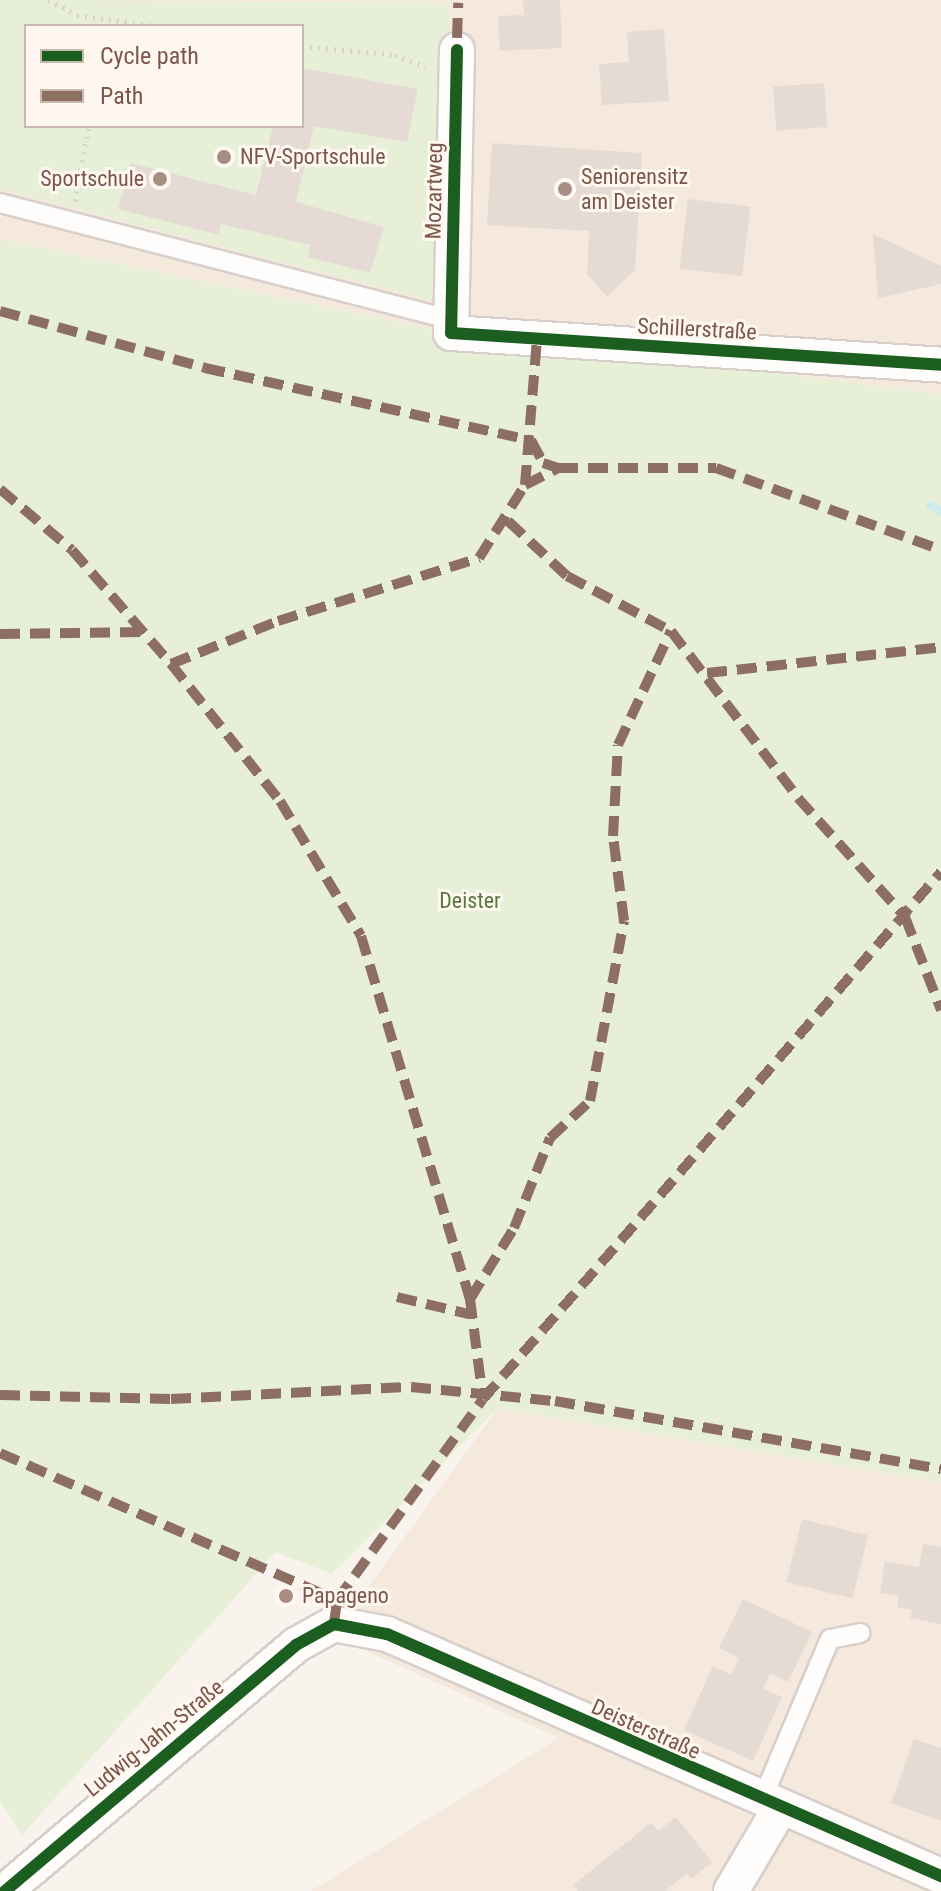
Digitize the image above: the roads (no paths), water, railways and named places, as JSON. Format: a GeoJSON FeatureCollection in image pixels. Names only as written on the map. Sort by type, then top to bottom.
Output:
{"type":"FeatureCollection","features":[{"type":"Feature","properties":{"kind":"street","name":"Mozartweg"},"geometry":{"type":"LineString","coordinates":[[451,326],[456,64]]}},
{"type":"Feature","properties":{"kind":"street","name":"Schillerstraße"},"geometry":{"type":"LineString","coordinates":[[451,326],[941,365]]}},
{"type":"Feature","properties":{"kind":"street","name":"Deisterstraße"},"geometry":{"type":"LineString","coordinates":[[334,1624],[387,1634],[770,1806],[941,1876]]}},
{"type":"Feature","properties":{"kind":"street","name":"Ludwig-Jahn-Straße"},"geometry":{"type":"LineString","coordinates":[[5,1891],[296,1645],[334,1624]]}},
{"type":"Feature","properties":{"kind":"street"},"geometry":{"type":"LineString","coordinates":[[731,1891],[770,1806]]}},
{"type":"Feature","properties":{"kind":"lane"},"geometry":{"type":"LineString","coordinates":[[0,203],[451,326]]}},
{"type":"Feature","properties":{"kind":"lane"},"geometry":{"type":"LineString","coordinates":[[770,1806],[830,1639],[860,1633]]}},
{"type":"Feature","properties":{"kind":"waterway"},"geometry":{"type":"LineString","coordinates":[[930,505],[941,511]]}},
{"type":"Feature","properties":{"kind":"place","name":"NFV-Sportschule"},"geometry":{"type":"Point","coordinates":[224,157]}},
{"type":"Feature","properties":{"kind":"place","name":"Sportschule"},"geometry":{"type":"Point","coordinates":[160,179]}},
{"type":"Feature","properties":{"kind":"place","name":"Seniorensitz am Deister"},"geometry":{"type":"Point","coordinates":[565,189]}},
{"type":"Feature","properties":{"kind":"place","name":"Papageno"},"geometry":{"type":"Point","coordinates":[286,1596]}},
{"type":"Feature","properties":{"kind":"park label","name":"Deister"},"geometry":{"type":"Point","coordinates":[470,901]}}]}
